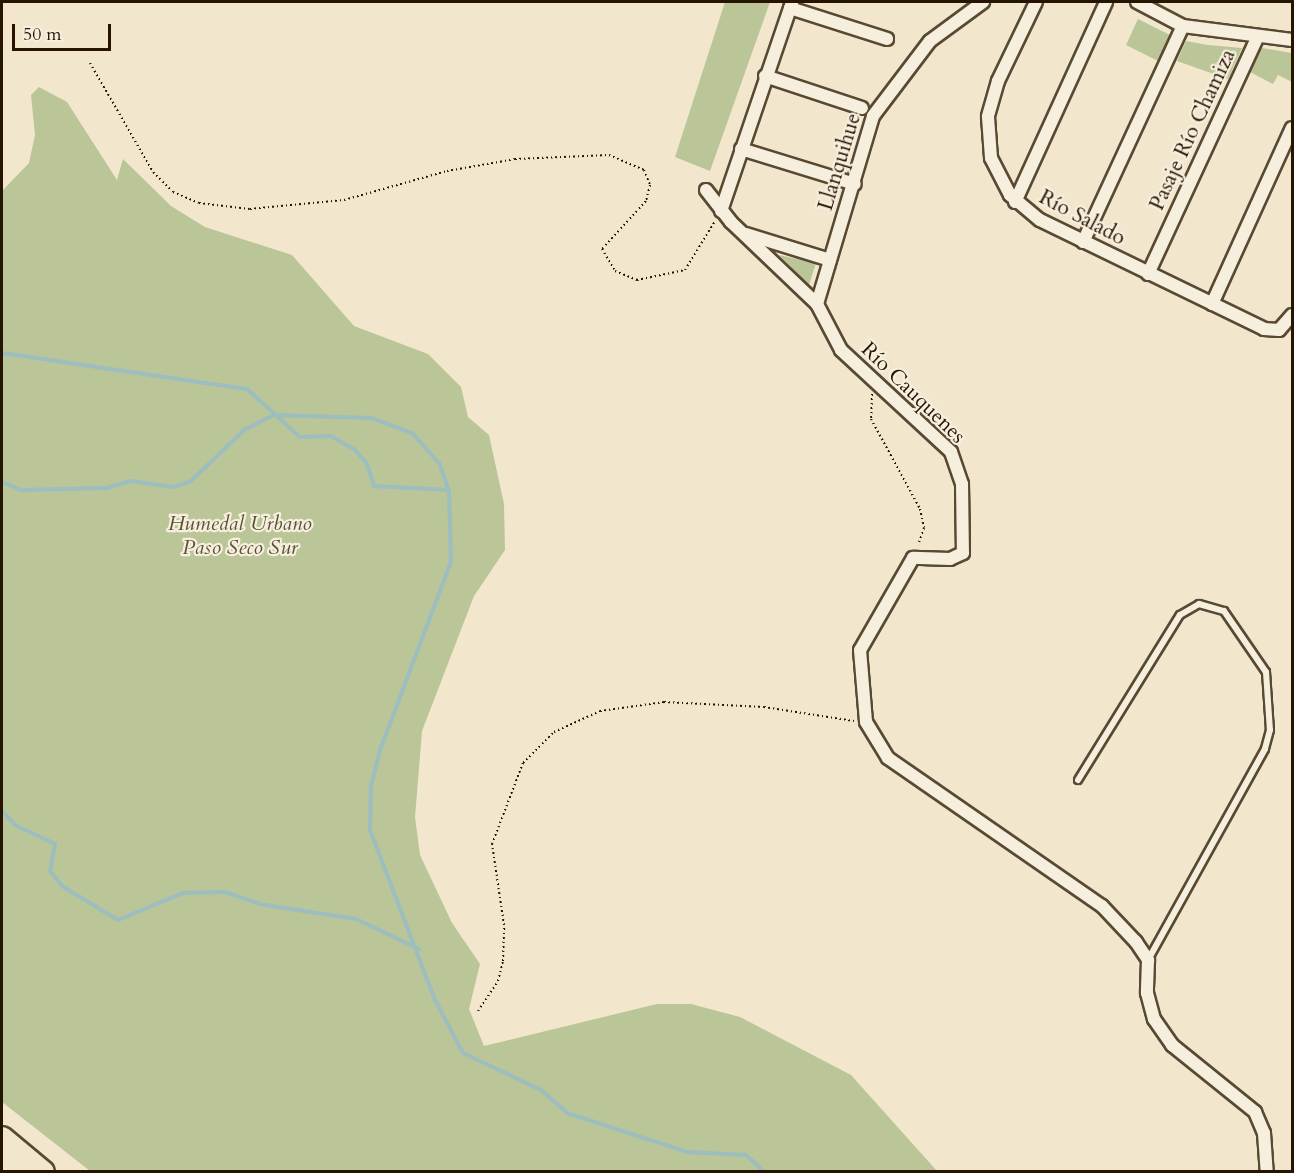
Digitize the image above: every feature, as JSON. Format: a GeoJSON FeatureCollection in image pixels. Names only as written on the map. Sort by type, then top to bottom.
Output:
{"type":"FeatureCollection","features":[{"type":"Feature","properties":{"kind":"highway"},"geometry":{"type":"LineString","coordinates":[[2,1138],[43,1172]]}},
{"type":"Feature","properties":{"kind":"highway"},"geometry":{"type":"LineString","coordinates":[[2,1162],[14,1172]]}},
{"type":"Feature","properties":{"kind":"street","name":"Llanquihue"},"geometry":{"type":"LineString","coordinates":[[817,304],[855,184],[865,132],[891,87],[930,41],[983,2]]}},
{"type":"Feature","properties":{"kind":"street","name":"Río Salado"},"geometry":{"type":"LineString","coordinates":[[1036,2],[998,81],[988,117],[991,158],[1015,202],[1083,242],[1272,331],[1285,327],[1293,315]]}},
{"type":"Feature","properties":{"kind":"street"},"geometry":{"type":"LineString","coordinates":[[1015,202],[1106,2]]}},
{"type":"Feature","properties":{"kind":"street"},"geometry":{"type":"LineString","coordinates":[[1137,2],[1184,26],[1293,40]]}},
{"type":"Feature","properties":{"kind":"street"},"geometry":{"type":"LineString","coordinates":[[721,211],[791,5],[887,39]]}},
{"type":"Feature","properties":{"kind":"street"},"geometry":{"type":"LineString","coordinates":[[1083,242],[1184,26]]}},
{"type":"Feature","properties":{"kind":"street","name":"Pasaje Río Chamiza"},"geometry":{"type":"LineString","coordinates":[[1148,274],[1258,36]]}},
{"type":"Feature","properties":{"kind":"street"},"geometry":{"type":"LineString","coordinates":[[765,76],[862,108]]}},
{"type":"Feature","properties":{"kind":"street"},"geometry":{"type":"LineString","coordinates":[[1212,304],[1293,128]]}},
{"type":"Feature","properties":{"kind":"street"},"geometry":{"type":"LineString","coordinates":[[741,149],[855,184]]}},
{"type":"Feature","properties":{"kind":"street"},"geometry":{"type":"LineString","coordinates":[[706,190],[721,211],[742,233],[817,304]]}},
{"type":"Feature","properties":{"kind":"street"},"geometry":{"type":"LineString","coordinates":[[742,233],[831,260]]}},
{"type":"Feature","properties":{"kind":"street","name":"Río Cauquenes"},"geometry":{"type":"LineString","coordinates":[[817,304],[832,340],[880,392],[914,415],[955,459],[962,484],[963,553],[950,559],[913,558]]}},
{"type":"Feature","properties":{"kind":"street"},"geometry":{"type":"LineString","coordinates":[[913,558],[860,650],[866,722],[888,758],[1102,906],[1148,960],[1147,993],[1154,1019],[1172,1045],[1255,1112],[1264,1133],[1267,1172]]}},
{"type":"Feature","properties":{"kind":"lane"},"geometry":{"type":"LineString","coordinates":[[1078,780],[1180,615],[1199,604],[1224,611],[1266,672],[1270,730],[1266,749],[1148,960]]}},
{"type":"Feature","properties":{"kind":"path"},"geometry":{"type":"LineString","coordinates":[[90,63],[153,172],[173,192],[199,203],[250,209],[344,200],[447,171],[515,159],[609,155],[644,170],[650,185],[646,201],[602,249],[615,271],[638,280],[685,270],[721,211]]}},
{"type":"Feature","properties":{"kind":"path"},"geometry":{"type":"LineString","coordinates":[[880,392],[871,394],[871,419],[900,467],[924,528],[913,558]]}},
{"type":"Feature","properties":{"kind":"path"},"geometry":{"type":"LineString","coordinates":[[478,1011],[498,981],[503,961],[504,925],[492,844],[523,763],[554,732],[600,711],[664,702],[764,707],[866,722]]}},
{"type":"Feature","properties":{"kind":"green space"},"geometry":{"type":"Polygon","coordinates":[[[725,2],[770,2],[710,171],[675,157],[725,2]]]}},
{"type":"Feature","properties":{"kind":"green space"},"geometry":{"type":"Polygon","coordinates":[[[1138,19],[1170,35],[1158,61],[1126,45],[1138,19]]]}},
{"type":"Feature","properties":{"kind":"green space"},"geometry":{"type":"Polygon","coordinates":[[[1186,41],[1242,48],[1228,79],[1177,61],[1186,41]]]}},
{"type":"Feature","properties":{"kind":"green space"},"geometry":{"type":"Polygon","coordinates":[[[1262,48],[1292,53],[1292,82],[1278,75],[1273,84],[1250,72],[1262,48]]]}},
{"type":"Feature","properties":{"kind":"green space","name":"Humedal Urbano Paso Seco Sur"},"geometry":{"type":"Polygon","coordinates":[[[39,87],[67,102],[117,180],[123,159],[171,206],[205,227],[292,255],[354,326],[428,354],[461,387],[468,417],[489,435],[504,504],[505,550],[474,596],[422,731],[415,817],[420,855],[452,923],[480,964],[469,1009],[484,1046],[657,1004],[691,1004],[740,1017],[851,1075],[937,1171],[90,1171],[2,1102],[2,191],[29,163],[35,135],[31,95],[39,87]]]}},
{"type":"Feature","properties":{"kind":"green space"},"geometry":{"type":"Polygon","coordinates":[[[779,255],[816,263],[809,285],[779,255]]]}},
{"type":"Feature","properties":{"kind":"waterway"},"geometry":{"type":"LineString","coordinates":[[2,353],[247,389],[300,437],[331,436],[355,450],[367,464],[374,486],[449,490]]}},
{"type":"Feature","properties":{"kind":"waterway"},"geometry":{"type":"LineString","coordinates":[[2,482],[21,490],[107,488],[130,481],[173,487],[191,481],[244,430],[273,415],[371,418],[412,433],[439,463],[449,490],[451,562],[380,750],[371,785],[370,830],[434,998],[463,1053],[541,1090],[567,1113],[687,1152],[746,1155],[764,1172]]}},
{"type":"Feature","properties":{"kind":"waterway"},"geometry":{"type":"LineString","coordinates":[[2,811],[15,825],[55,844],[50,871],[62,886],[118,920],[183,893],[225,892],[259,904],[356,919],[419,949]]}}]}
